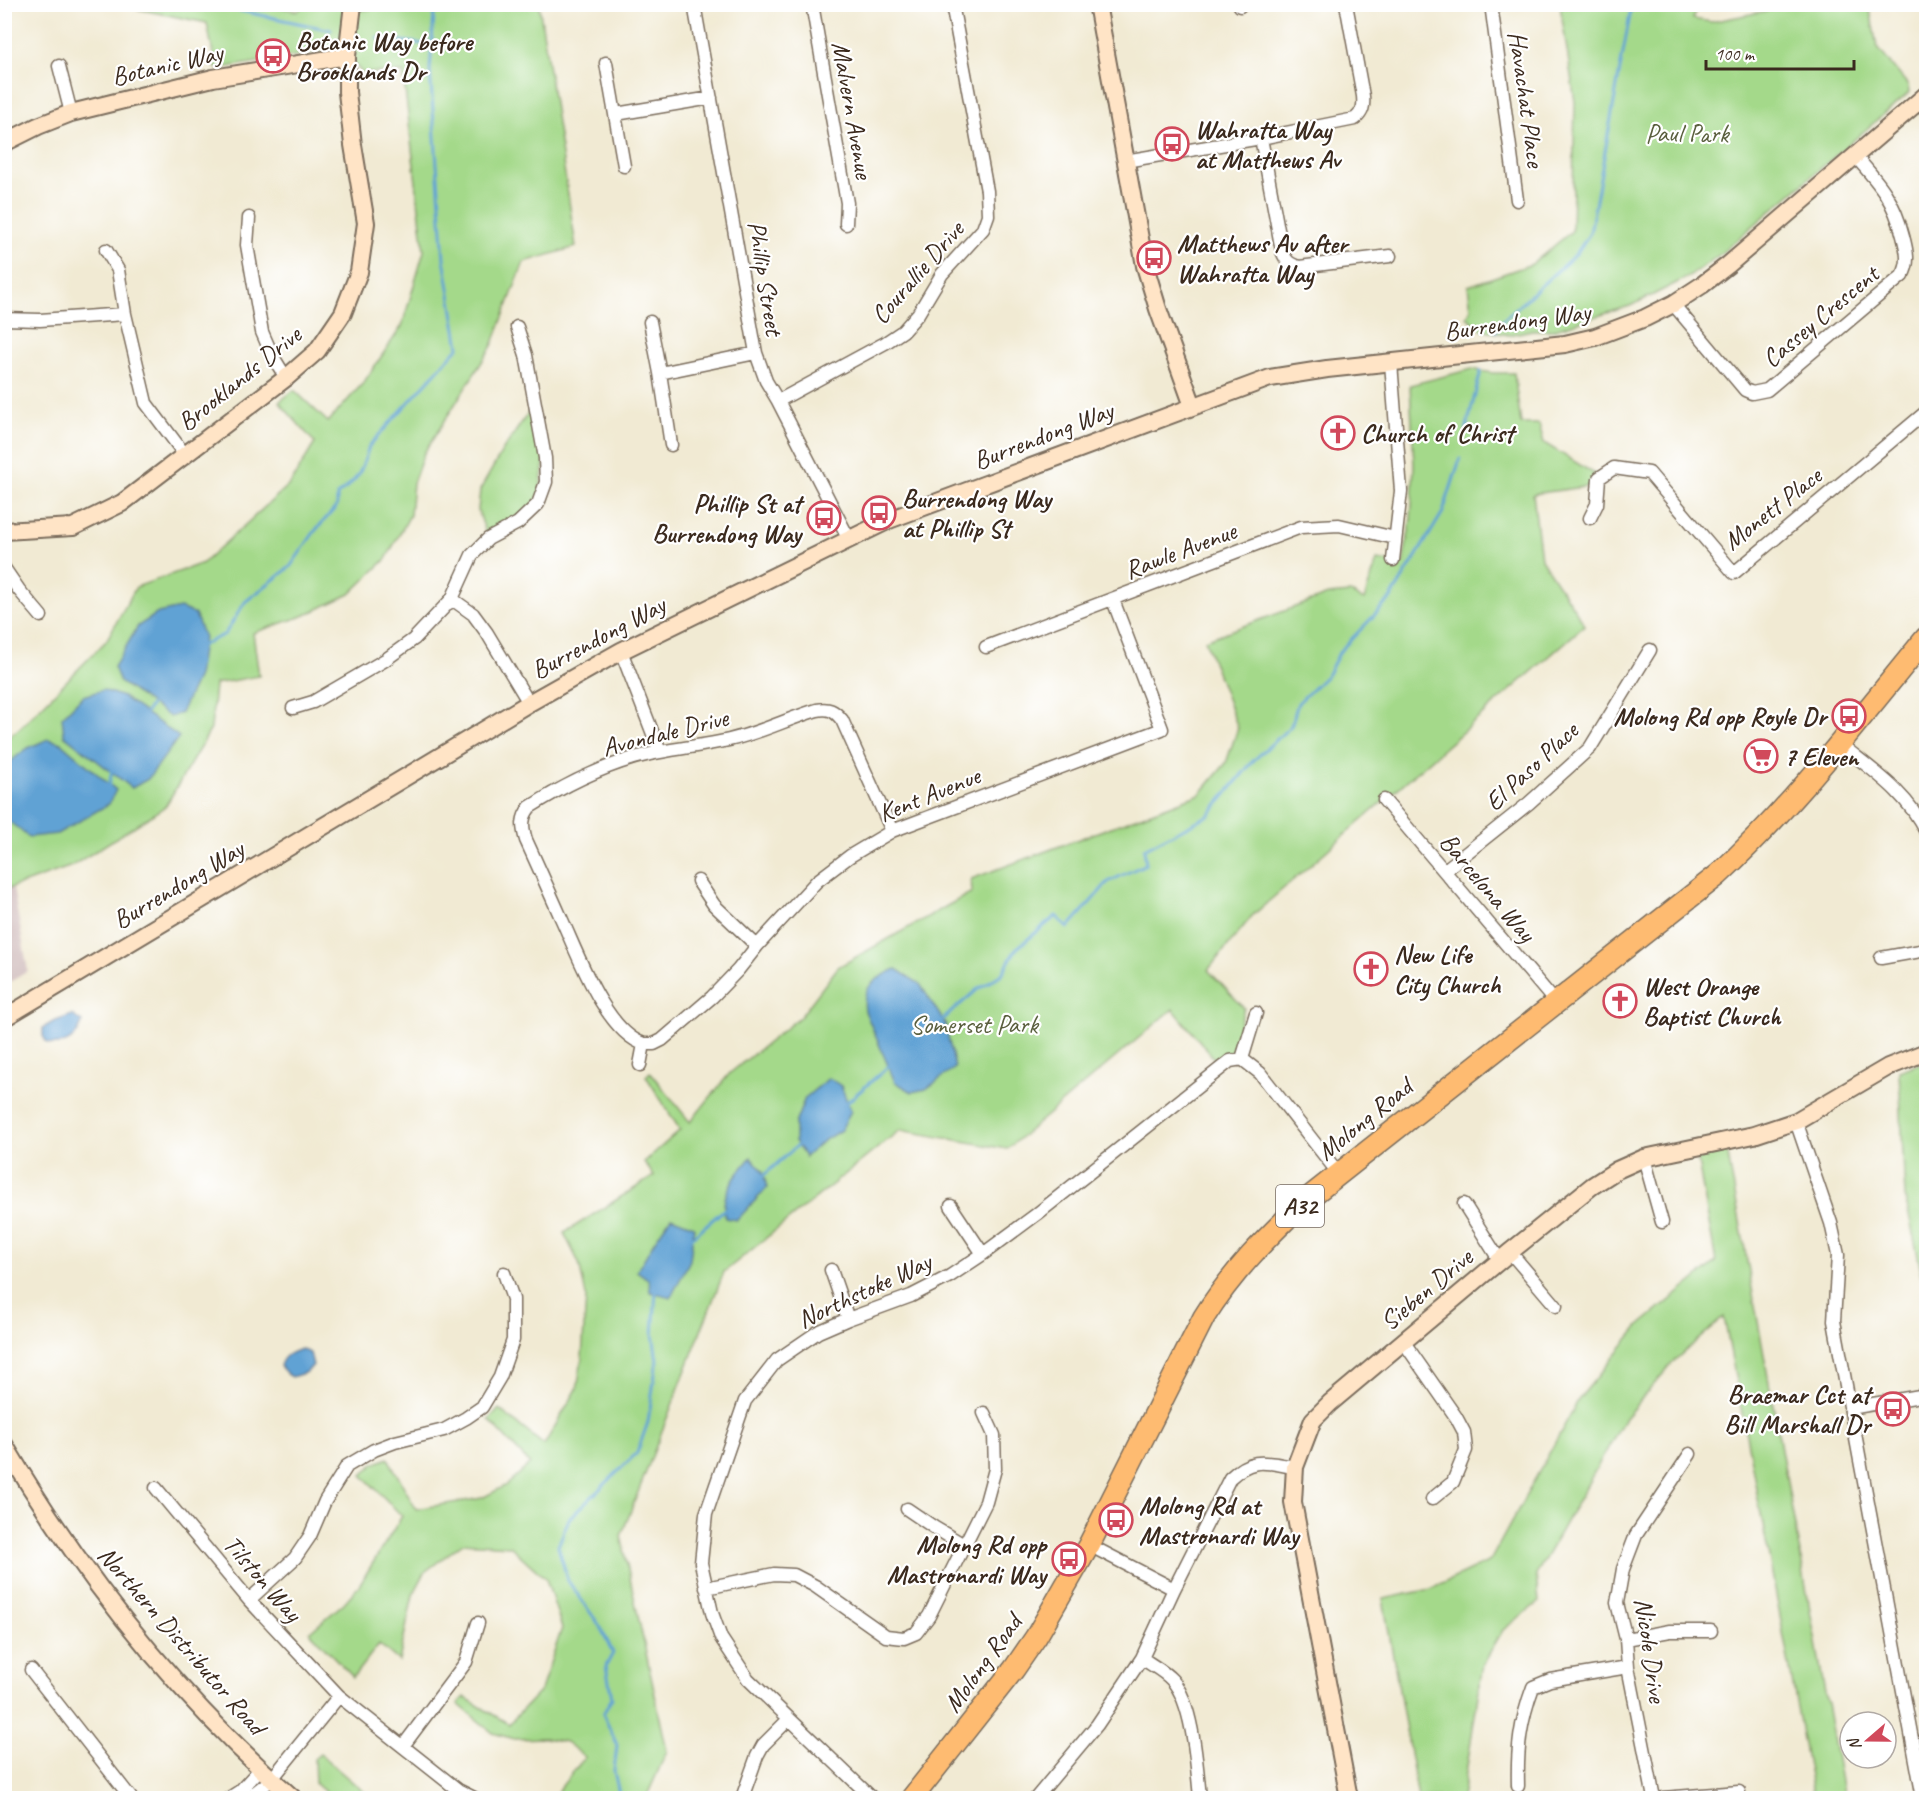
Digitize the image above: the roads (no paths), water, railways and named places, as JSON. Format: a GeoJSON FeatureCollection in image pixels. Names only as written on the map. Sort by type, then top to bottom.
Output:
{"type":"FeatureCollection","features":[{"type":"Feature","properties":{"kind":"highway","name":"Molong Road"},"geometry":{"type":"LineString","coordinates":[[912,1798],[1014,1669],[1036,1637],[1089,1545],[1184,1354],[1217,1295],[1245,1260],[1306,1200],[1718,875],[1756,840],[1790,803],[1926,638]]}},
{"type":"Feature","properties":{"kind":"street","name":"Brooklands Drive"},"geometry":{"type":"LineString","coordinates":[[4,531],[73,527],[122,503],[286,378],[317,351],[343,313],[359,272],[366,223],[346,92],[347,56],[353,4]]}},
{"type":"Feature","properties":{"kind":"street","name":"Phillip Street"},"geometry":{"type":"LineString","coordinates":[[694,4],[756,353],[766,381],[849,539]]}},
{"type":"Feature","properties":{"kind":"street","name":"Malvern Avenue"},"geometry":{"type":"LineString","coordinates":[[812,4],[847,203],[846,224]]}},
{"type":"Feature","properties":{"kind":"street","name":"Courallie Drive"},"geometry":{"type":"LineString","coordinates":[[778,401],[903,332],[918,314],[942,274],[983,229],[988,215],[987,191],[952,4]]}},
{"type":"Feature","properties":{"kind":"street"},"geometry":{"type":"LineString","coordinates":[[1097,4],[1125,161],[1151,287],[1193,406]]}},
{"type":"Feature","properties":{"kind":"street"},"geometry":{"type":"LineString","coordinates":[[1125,161],[1261,138],[1355,119],[1361,114],[1363,96],[1346,4]]}},
{"type":"Feature","properties":{"kind":"street","name":"Havachat Place"},"geometry":{"type":"LineString","coordinates":[[1491,4],[1517,200]]}},
{"type":"Feature","properties":{"kind":"street","name":"Botanic Way"},"geometry":{"type":"LineString","coordinates":[[4,143],[71,113],[213,78],[347,56]]}},
{"type":"Feature","properties":{"kind":"street"},"geometry":{"type":"LineString","coordinates":[[606,63],[624,166]]}},
{"type":"Feature","properties":{"kind":"street"},"geometry":{"type":"LineString","coordinates":[[59,66],[71,113]]}},
{"type":"Feature","properties":{"kind":"street","name":"Burrendong Way"},"geometry":{"type":"LineString","coordinates":[[4,1018],[529,703],[621,651],[890,520],[1270,378],[1327,369],[1565,344],[1619,329],[1673,304],[1728,265],[1926,95]]}},
{"type":"Feature","properties":{"kind":"street"},"geometry":{"type":"LineString","coordinates":[[616,114],[711,98]]}},
{"type":"Feature","properties":{"kind":"street"},"geometry":{"type":"LineString","coordinates":[[1261,138],[1282,251],[1285,259],[1291,265],[1299,267],[1390,256]]}},
{"type":"Feature","properties":{"kind":"street","name":"Cassey Crescent"},"geometry":{"type":"LineString","coordinates":[[1673,304],[1745,390],[1752,393],[1767,390],[1902,276],[1907,268],[1906,245],[1893,206],[1884,191],[1856,157]]}},
{"type":"Feature","properties":{"kind":"street"},"geometry":{"type":"LineString","coordinates":[[249,218],[247,245],[262,332],[286,378]]}},
{"type":"Feature","properties":{"kind":"street"},"geometry":{"type":"LineString","coordinates":[[106,250],[118,270],[125,315],[146,403],[185,455]]}},
{"type":"Feature","properties":{"kind":"street"},"geometry":{"type":"LineString","coordinates":[[4,318],[40,320],[125,315]]}},
{"type":"Feature","properties":{"kind":"street"},"geometry":{"type":"LineString","coordinates":[[650,322],[670,445]]}},
{"type":"Feature","properties":{"kind":"street"},"geometry":{"type":"LineString","coordinates":[[293,708],[313,702],[385,660],[414,639],[452,599],[472,555],[488,539],[519,523],[538,504],[546,482],[545,458],[517,327]]}},
{"type":"Feature","properties":{"kind":"street"},"geometry":{"type":"LineString","coordinates":[[660,373],[756,353]]}},
{"type":"Feature","properties":{"kind":"street"},"geometry":{"type":"LineString","coordinates":[[1391,363],[1401,491],[1393,560]]}},
{"type":"Feature","properties":{"kind":"street","name":"Monett Place"},"geometry":{"type":"LineString","coordinates":[[1590,518],[1597,504],[1599,478],[1614,468],[1649,473],[1734,573],[1897,435],[1926,412],[1926,414]]}},
{"type":"Feature","properties":{"kind":"street","name":"Rawle Avenue"},"geometry":{"type":"LineString","coordinates":[[986,647],[1301,527],[1339,525],[1395,538]]}},
{"type":"Feature","properties":{"kind":"street"},"geometry":{"type":"LineString","coordinates":[[4,568],[41,616]]}},
{"type":"Feature","properties":{"kind":"street"},"geometry":{"type":"LineString","coordinates":[[452,599],[473,614],[529,703]]}},
{"type":"Feature","properties":{"kind":"street","name":"Kent Avenue"},"geometry":{"type":"LineString","coordinates":[[644,1044],[654,1044],[662,1040],[712,997],[817,881],[850,856],[892,831],[1162,729],[1113,600]]}},
{"type":"Feature","properties":{"kind":"street","name":"El Paso Place"},"geometry":{"type":"LineString","coordinates":[[1445,870],[1529,802],[1590,748],[1650,650]]}},
{"type":"Feature","properties":{"kind":"street"},"geometry":{"type":"LineString","coordinates":[[621,651],[660,752]]}},
{"type":"Feature","properties":{"kind":"street","name":"Avondale Drive"},"geometry":{"type":"LineString","coordinates":[[644,1044],[637,1042],[623,1030],[592,986],[526,840],[523,822],[525,813],[530,807],[581,777],[627,760],[730,740],[759,732],[817,710],[826,709],[835,711],[847,730],[892,831]]}},
{"type":"Feature","properties":{"kind":"street"},"geometry":{"type":"LineString","coordinates":[[1840,744],[1903,796],[1918,814],[1926,832]]}},
{"type":"Feature","properties":{"kind":"street","name":"Barcelona Way"},"geometry":{"type":"LineString","coordinates":[[1384,800],[1556,1003]]}},
{"type":"Feature","properties":{"kind":"street"},"geometry":{"type":"LineString","coordinates":[[698,880],[714,905],[757,946]]}},
{"type":"Feature","properties":{"kind":"street"},"geometry":{"type":"LineString","coordinates":[[1881,958],[1926,950]]}},
{"type":"Feature","properties":{"kind":"street"},"geometry":{"type":"LineString","coordinates":[[1256,1013],[1242,1059],[1260,1073],[1339,1174]]}},
{"type":"Feature","properties":{"kind":"street"},"geometry":{"type":"LineString","coordinates":[[640,1065],[644,1044]]}},
{"type":"Feature","properties":{"kind":"street","name":"Sieben Drive"},"geometry":{"type":"LineString","coordinates":[[1349,1798],[1293,1502],[1295,1467],[1313,1420],[1505,1256],[1592,1186],[1617,1170],[1644,1158],[1754,1135],[1796,1121],[1888,1067],[1926,1052]]}},
{"type":"Feature","properties":{"kind":"street","name":"Northstoke Way"},"geometry":{"type":"LineString","coordinates":[[872,1798],[748,1679],[722,1638],[712,1613],[701,1563],[706,1514],[746,1401],[777,1360],[818,1332],[911,1296],[950,1276],[1037,1214],[1227,1063],[1242,1059]]}},
{"type":"Feature","properties":{"kind":"street"},"geometry":{"type":"LineString","coordinates":[[1796,1121],[1831,1223],[1838,1255],[1834,1321],[1924,1798]]}},
{"type":"Feature","properties":{"kind":"street"},"geometry":{"type":"LineString","coordinates":[[1644,1158],[1662,1222]]}},
{"type":"Feature","properties":{"kind":"street"},"geometry":{"type":"LineString","coordinates":[[1464,1204],[1505,1256],[1556,1306]]}},
{"type":"Feature","properties":{"kind":"street"},"geometry":{"type":"LineString","coordinates":[[951,1206],[983,1254]]}},
{"type":"Feature","properties":{"kind":"street"},"geometry":{"type":"LineString","coordinates":[[831,1270],[848,1319]]}},
{"type":"Feature","properties":{"kind":"street"},"geometry":{"type":"LineString","coordinates":[[249,1600],[295,1558],[310,1536],[325,1501],[347,1466],[374,1450],[395,1442],[444,1430],[482,1407],[500,1377],[513,1340],[513,1299],[504,1273]]}},
{"type":"Feature","properties":{"kind":"street"},"geometry":{"type":"LineString","coordinates":[[1403,1341],[1464,1432],[1466,1450],[1453,1482],[1432,1499]]}},
{"type":"Feature","properties":{"kind":"street"},"geometry":{"type":"LineString","coordinates":[[1851,1408],[1926,1395]]}},
{"type":"Feature","properties":{"kind":"street"},"geometry":{"type":"LineString","coordinates":[[706,1588],[774,1574],[794,1575],[815,1586],[886,1636],[904,1638],[916,1633],[929,1616],[986,1502],[995,1469],[994,1435],[984,1413]]}},
{"type":"Feature","properties":{"kind":"street","name":"Northern Distributor Road"},"geometry":{"type":"LineString","coordinates":[[4,1444],[71,1550],[123,1618],[165,1669],[266,1774],[293,1798]]}},
{"type":"Feature","properties":{"kind":"street","name":"Nicole Drive"},"geometry":{"type":"LineString","coordinates":[[1654,1798],[1628,1667],[1626,1639],[1617,1603],[1623,1569],[1636,1535],[1690,1454]]}},
{"type":"Feature","properties":{"kind":"street"},"geometry":{"type":"LineString","coordinates":[[1036,1798],[1097,1725],[1142,1658],[1230,1478],[1241,1467],[1259,1462],[1295,1467]]}},
{"type":"Feature","properties":{"kind":"street","name":"Tilston Way"},"geometry":{"type":"LineString","coordinates":[[156,1488],[249,1600],[339,1696],[458,1790],[474,1798]]}},
{"type":"Feature","properties":{"kind":"street"},"geometry":{"type":"LineString","coordinates":[[907,1509],[964,1545]]}},
{"type":"Feature","properties":{"kind":"street"},"geometry":{"type":"LineString","coordinates":[[1089,1545],[1174,1589]]}},
{"type":"Feature","properties":{"kind":"street"},"geometry":{"type":"LineString","coordinates":[[403,1746],[466,1662],[478,1623]]}},
{"type":"Feature","properties":{"kind":"street"},"geometry":{"type":"LineString","coordinates":[[1626,1639],[1670,1631],[1711,1631]]}},
{"type":"Feature","properties":{"kind":"street"},"geometry":{"type":"LineString","coordinates":[[1142,1658],[1171,1679],[1180,1691],[1196,1757],[1200,1798]]}},
{"type":"Feature","properties":{"kind":"street"},"geometry":{"type":"LineString","coordinates":[[1518,1786],[1517,1750],[1525,1709],[1533,1687],[1550,1680],[1628,1667]]}},
{"type":"Feature","properties":{"kind":"street"},"geometry":{"type":"LineString","coordinates":[[31,1670],[131,1798]]}},
{"type":"Feature","properties":{"kind":"street"},"geometry":{"type":"LineString","coordinates":[[248,1798],[266,1774],[339,1696]]}},
{"type":"Feature","properties":{"kind":"street"},"geometry":{"type":"LineString","coordinates":[[742,1798],[763,1745],[789,1719]]}},
{"type":"Feature","properties":{"kind":"street"},"geometry":{"type":"LineString","coordinates":[[229,1798],[266,1774]]}},
{"type":"Feature","properties":{"kind":"street"},"geometry":{"type":"LineString","coordinates":[[1663,1798],[1740,1795],[1737,1778]]}},
{"type":"Feature","properties":{"kind":"water"},"geometry":{"type":"Polygon","coordinates":[[[180,608],[195,614],[204,637],[198,676],[181,713],[170,717],[120,682],[114,667],[138,626],[158,613],[180,608]]]}},
{"type":"Feature","properties":{"kind":"water"},"geometry":{"type":"Polygon","coordinates":[[[103,690],[123,697],[179,737],[148,779],[132,788],[64,735],[62,717],[83,696],[103,690]]]}},
{"type":"Feature","properties":{"kind":"water"},"geometry":{"type":"Polygon","coordinates":[[[48,739],[61,743],[116,790],[109,804],[57,834],[29,837],[10,822],[5,812],[5,766],[26,749],[48,739]]]}},
{"type":"Feature","properties":{"kind":"water"},"geometry":{"type":"Polygon","coordinates":[[[896,969],[920,984],[945,1023],[955,1068],[926,1089],[912,1092],[895,1082],[865,1011],[864,1002],[868,989],[876,980],[896,969]]]}},
{"type":"Feature","properties":{"kind":"water"},"geometry":{"type":"Polygon","coordinates":[[[72,1015],[82,1022],[77,1033],[64,1043],[47,1043],[43,1036],[43,1028],[72,1015]]]}},
{"type":"Feature","properties":{"kind":"water"},"geometry":{"type":"Polygon","coordinates":[[[829,1078],[841,1086],[851,1111],[841,1130],[823,1141],[805,1157],[795,1141],[795,1124],[805,1098],[829,1078]]]}},
{"type":"Feature","properties":{"kind":"water"},"geometry":{"type":"Polygon","coordinates":[[[751,1157],[763,1171],[767,1188],[737,1220],[725,1218],[725,1201],[730,1185],[751,1157]]]}},
{"type":"Feature","properties":{"kind":"water"},"geometry":{"type":"Polygon","coordinates":[[[671,1217],[694,1226],[690,1260],[671,1297],[650,1292],[649,1280],[637,1271],[671,1217]]]}},
{"type":"Feature","properties":{"kind":"water"},"geometry":{"type":"Polygon","coordinates":[[[302,1349],[310,1353],[313,1365],[307,1372],[292,1377],[280,1366],[288,1354],[302,1349]]]}},
{"type":"Feature","properties":{"kind":"waterway"},"geometry":{"type":"LineString","coordinates":[[208,4],[331,30]]}},
{"type":"Feature","properties":{"kind":"waterway"},"geometry":{"type":"LineString","coordinates":[[201,646],[225,634],[245,602],[290,567],[315,531],[337,506],[337,495],[359,474],[369,446],[459,347],[444,259],[430,70],[434,14],[437,4]]}},
{"type":"Feature","properties":{"kind":"waterway"},"geometry":{"type":"LineString","coordinates":[[1496,331],[1503,320],[1576,254],[1590,233],[1632,4]]}},
{"type":"Feature","properties":{"kind":"waterway"},"geometry":{"type":"LineString","coordinates":[[377,38],[431,45]]}},
{"type":"Feature","properties":{"kind":"waterway"},"geometry":{"type":"LineString","coordinates":[[1466,430],[1481,371]]}},
{"type":"Feature","properties":{"kind":"waterway"},"geometry":{"type":"LineString","coordinates":[[942,1020],[978,989],[1002,974],[1016,949],[1056,916],[1068,928],[1108,882],[1146,864],[1144,849],[1209,815],[1253,761],[1291,726],[1298,703],[1328,674],[1340,651],[1391,598],[1443,512],[1460,459]]}},
{"type":"Feature","properties":{"kind":"waterway"},"geometry":{"type":"LineString","coordinates":[[145,714],[153,702]]}},
{"type":"Feature","properties":{"kind":"waterway"},"geometry":{"type":"LineString","coordinates":[[109,786],[112,769]]}},
{"type":"Feature","properties":{"kind":"waterway"},"geometry":{"type":"LineString","coordinates":[[4,827],[11,821]]}},
{"type":"Feature","properties":{"kind":"waterway"},"geometry":{"type":"LineString","coordinates":[[844,1105],[889,1066]]}},
{"type":"Feature","properties":{"kind":"waterway"},"geometry":{"type":"LineString","coordinates":[[763,1176],[798,1145]]}},
{"type":"Feature","properties":{"kind":"waterway"},"geometry":{"type":"LineString","coordinates":[[690,1239],[726,1208]]}},
{"type":"Feature","properties":{"kind":"waterway"},"geometry":{"type":"LineString","coordinates":[[620,1798],[614,1771],[617,1745],[603,1714],[612,1698],[606,1666],[613,1653],[600,1626],[568,1581],[558,1546],[569,1519],[637,1453],[648,1422],[657,1360],[653,1335],[656,1290]]}},
{"type":"Feature","properties":{"kind":"place","name":"Botanic Way before Brooklands Dr"},"geometry":{"type":"Point","coordinates":[273,56]}},
{"type":"Feature","properties":{"kind":"place","name":"Wahratta Way at Matthews Av"},"geometry":{"type":"Point","coordinates":[1172,144]}},
{"type":"Feature","properties":{"kind":"place","name":"Matthews Av after Wahratta Way"},"geometry":{"type":"Point","coordinates":[1154,258]}},
{"type":"Feature","properties":{"kind":"place","name":"Church of Christ"},"geometry":{"type":"Point","coordinates":[1338,433]}},
{"type":"Feature","properties":{"kind":"place","name":"Burrendong Way at Phillip St"},"geometry":{"type":"Point","coordinates":[879,513]}},
{"type":"Feature","properties":{"kind":"place","name":"Phillip St at Burrendong Way"},"geometry":{"type":"Point","coordinates":[824,518]}},
{"type":"Feature","properties":{"kind":"place","name":"Molong Rd opp Royle Dr"},"geometry":{"type":"Point","coordinates":[1849,716]}},
{"type":"Feature","properties":{"kind":"place","name":"7 Eleven"},"geometry":{"type":"Point","coordinates":[1761,756]}},
{"type":"Feature","properties":{"kind":"place","name":"New Life City Church"},"geometry":{"type":"Point","coordinates":[1371,969]}},
{"type":"Feature","properties":{"kind":"place","name":"West Orange Baptist Church"},"geometry":{"type":"Point","coordinates":[1620,1001]}},
{"type":"Feature","properties":{"kind":"place","name":"Braemar Cct at Bill Marshall Dr"},"geometry":{"type":"Point","coordinates":[1893,1409]}},
{"type":"Feature","properties":{"kind":"place","name":"Molong Rd at Mastronardi Way"},"geometry":{"type":"Point","coordinates":[1116,1520]}},
{"type":"Feature","properties":{"kind":"place","name":"Molong Rd opp Mastronardi Way"},"geometry":{"type":"Point","coordinates":[1069,1559]}},
{"type":"Feature","properties":{"kind":"park label","name":"Paul Park"},"geometry":{"type":"Point","coordinates":[1687,133]}},
{"type":"Feature","properties":{"kind":"park label","name":"Somerset Park"},"geometry":{"type":"Point","coordinates":[974,1024]}}]}
